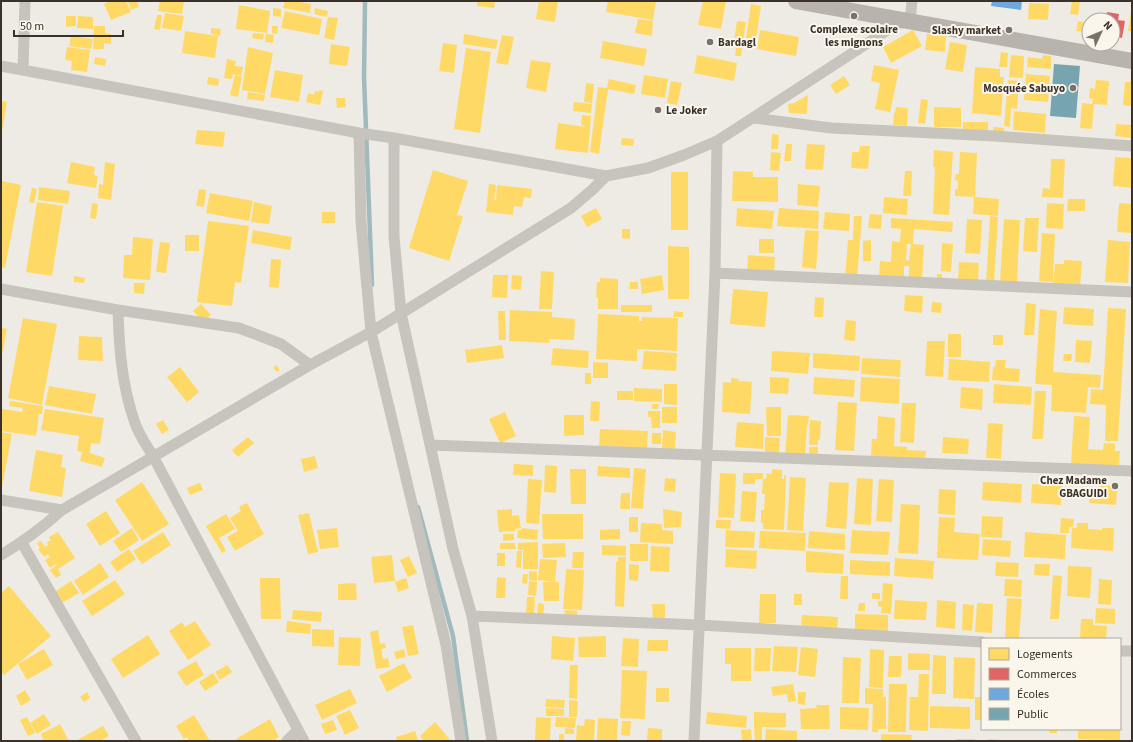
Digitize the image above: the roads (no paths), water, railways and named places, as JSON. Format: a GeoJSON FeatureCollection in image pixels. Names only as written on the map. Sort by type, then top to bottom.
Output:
{"type":"FeatureCollection","features":[{"type":"Feature","properties":{"kind":"street"},"geometry":{"type":"LineString","coordinates":[[23,70],[25,1]]}},
{"type":"Feature","properties":{"kind":"street"},"geometry":{"type":"LineString","coordinates":[[796,1],[1132,61]]}},
{"type":"Feature","properties":{"kind":"street"},"geometry":{"type":"LineString","coordinates":[[910,21],[912,1]]}},
{"type":"Feature","properties":{"kind":"street"},"geometry":{"type":"LineString","coordinates":[[1,66],[359,133],[606,176],[648,168],[717,141],[898,24],[910,21]]}},
{"type":"Feature","properties":{"kind":"street"},"geometry":{"type":"LineString","coordinates":[[754,118],[830,128],[995,136],[1132,146]]}},
{"type":"Feature","properties":{"kind":"street"},"geometry":{"type":"LineString","coordinates":[[359,133],[361,221],[371,332],[446,645],[462,741]]}},
{"type":"Feature","properties":{"kind":"street"},"geometry":{"type":"LineString","coordinates":[[394,138],[394,237],[401,313],[453,549],[472,616],[492,741]]}},
{"type":"Feature","properties":{"kind":"street"},"geometry":{"type":"LineString","coordinates":[[694,741],[716,273],[717,141]]}},
{"type":"Feature","properties":{"kind":"street"},"geometry":{"type":"LineString","coordinates":[[1,555],[22,543],[62,510],[310,365],[371,332],[571,208],[606,176]]}},
{"type":"Feature","properties":{"kind":"street"},"geometry":{"type":"LineString","coordinates":[[716,273],[1132,292]]}},
{"type":"Feature","properties":{"kind":"street"},"geometry":{"type":"LineString","coordinates":[[1,289],[118,310],[240,328],[281,344],[310,365]]}},
{"type":"Feature","properties":{"kind":"street"},"geometry":{"type":"LineString","coordinates":[[118,310],[119,344],[125,384],[135,424],[304,741]]}},
{"type":"Feature","properties":{"kind":"street"},"geometry":{"type":"LineString","coordinates":[[430,445],[1132,471]]}},
{"type":"Feature","properties":{"kind":"street"},"geometry":{"type":"LineString","coordinates":[[1,500],[62,510]]}},
{"type":"Feature","properties":{"kind":"street"},"geometry":{"type":"LineString","coordinates":[[22,543],[136,741]]}},
{"type":"Feature","properties":{"kind":"street"},"geometry":{"type":"LineString","coordinates":[[472,616],[700,626],[981,642]]}},
{"type":"Feature","properties":{"kind":"street"},"geometry":{"type":"LineString","coordinates":[[1121,651],[1132,651]]}},
{"type":"Feature","properties":{"kind":"street"},"geometry":{"type":"LineString","coordinates":[[287,741],[298,730]]}},
{"type":"Feature","properties":{"kind":"waterway"},"geometry":{"type":"LineString","coordinates":[[365,1],[364,77],[372,285]]}},
{"type":"Feature","properties":{"kind":"waterway"},"geometry":{"type":"LineString","coordinates":[[418,507],[453,636],[467,741]]}},
{"type":"Feature","properties":{"kind":"place","name":"Complexe scolaire les mignons"},"geometry":{"type":"Point","coordinates":[854,16]}},
{"type":"Feature","properties":{"kind":"place","name":"Slashy market"},"geometry":{"type":"Point","coordinates":[1009,30]}},
{"type":"Feature","properties":{"kind":"place","name":"Bardagl"},"geometry":{"type":"Point","coordinates":[710,42]}},
{"type":"Feature","properties":{"kind":"place","name":"Mosquée Sabuyo"},"geometry":{"type":"Point","coordinates":[1073,88]}},
{"type":"Feature","properties":{"kind":"place","name":"Le Joker"},"geometry":{"type":"Point","coordinates":[658,110]}},
{"type":"Feature","properties":{"kind":"place","name":"Chez Madame GBAGUIDI"},"geometry":{"type":"Point","coordinates":[1115,486]}}]}
